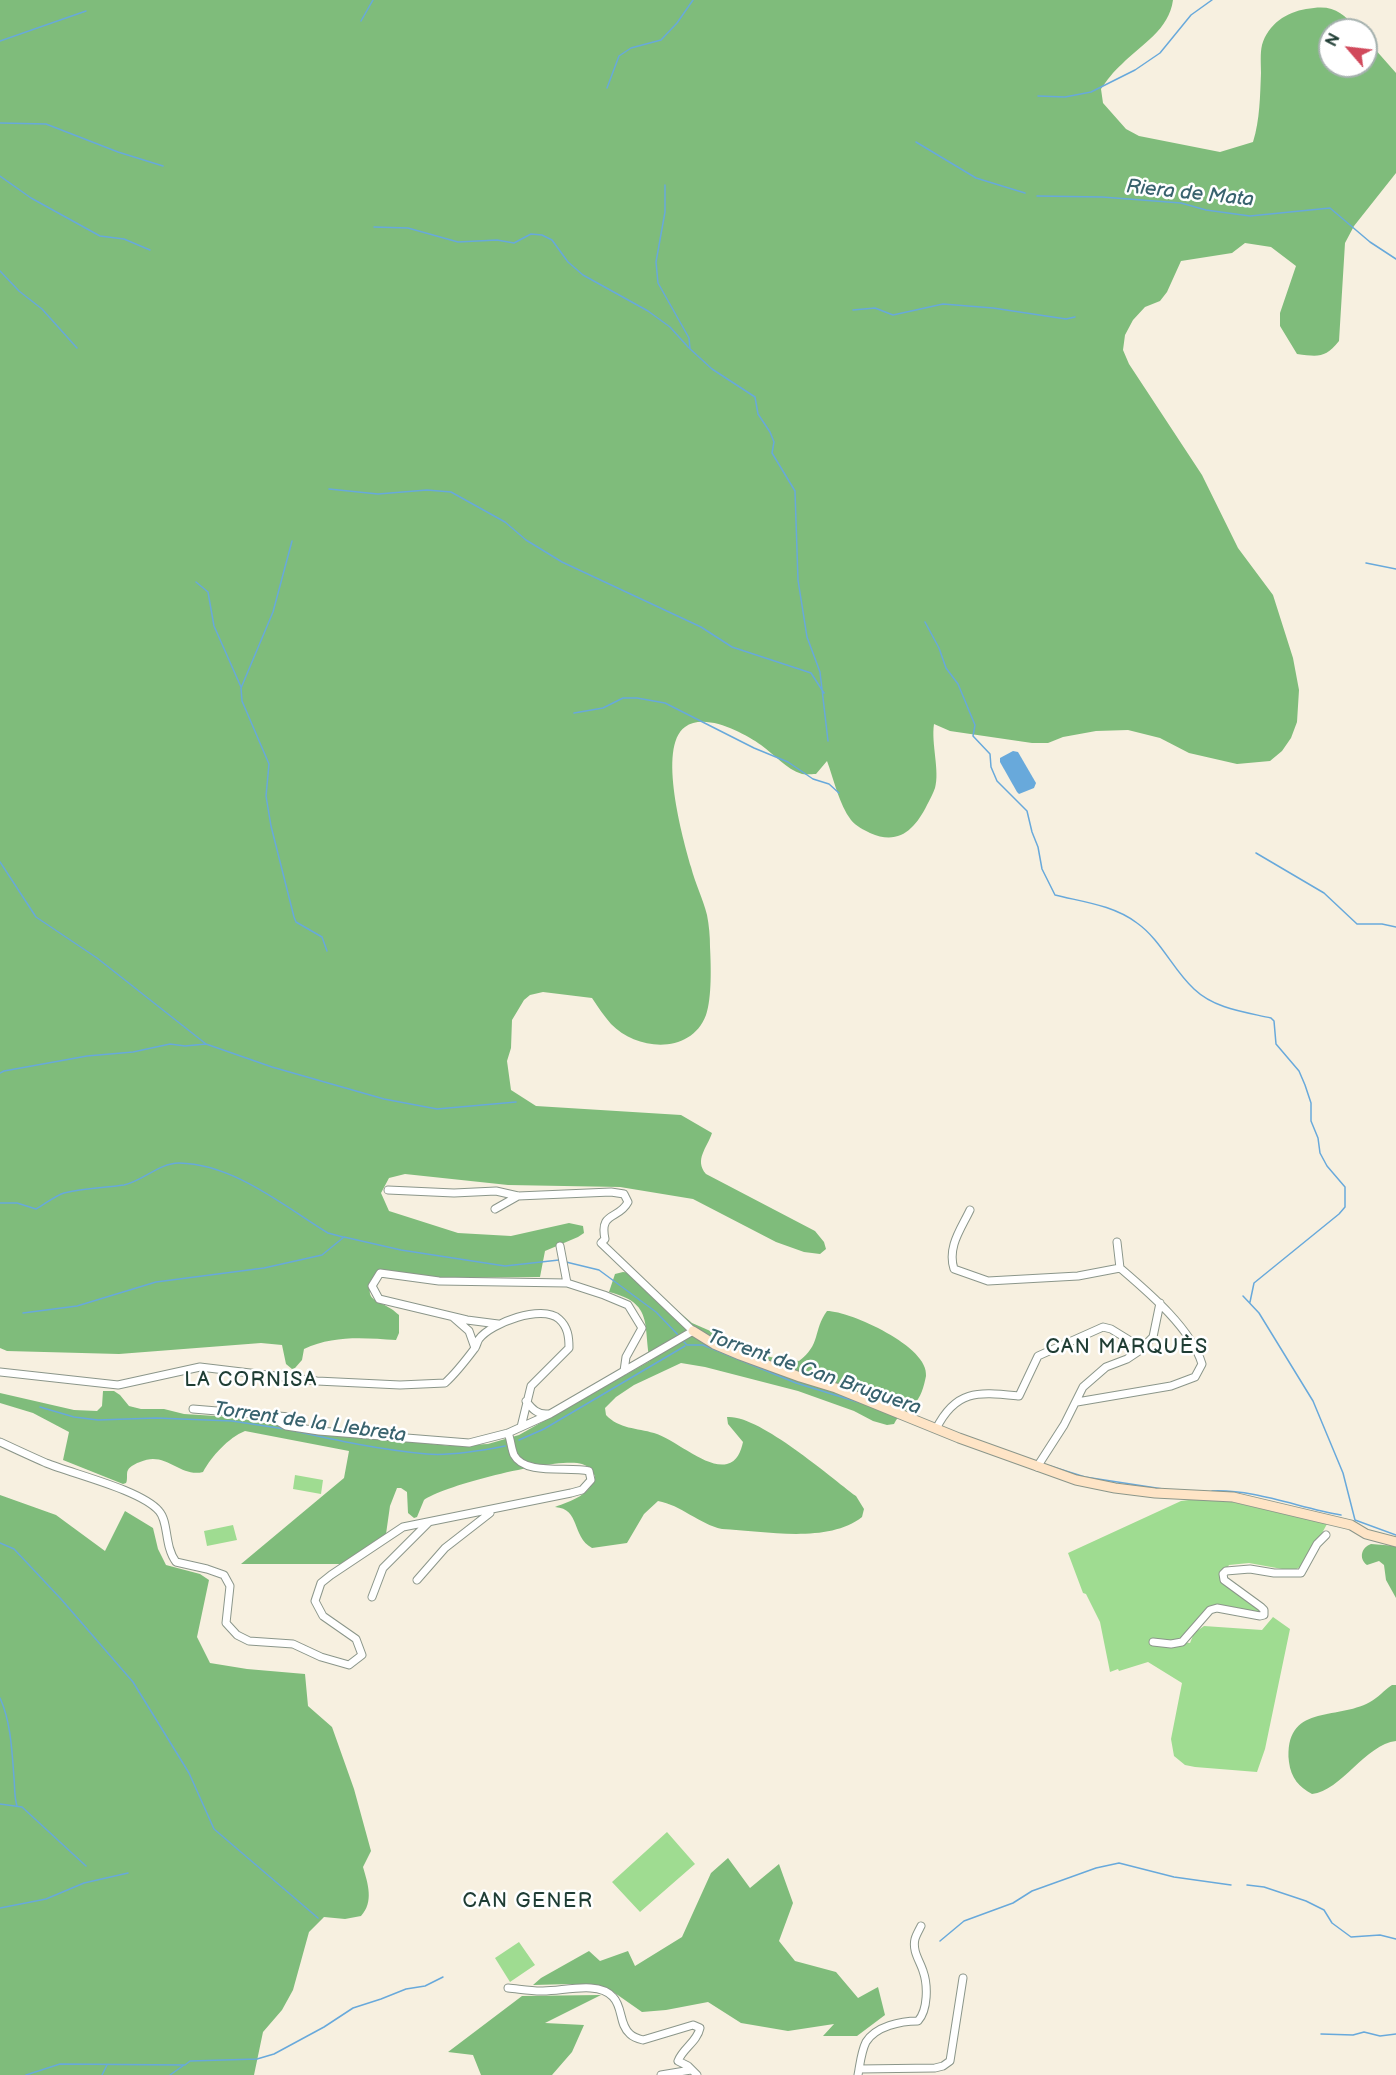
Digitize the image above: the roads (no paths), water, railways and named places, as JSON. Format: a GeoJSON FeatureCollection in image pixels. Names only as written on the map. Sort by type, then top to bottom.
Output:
{"type":"FeatureCollection","features":[{"type":"Feature","properties":{"kind":"street"},"geometry":{"type":"LineString","coordinates":[[388,1190],[454,1193],[496,1191],[518,1197],[611,1192],[624,1194],[628,1202],[624,1209],[606,1219],[603,1227],[605,1239],[601,1243],[693,1331],[723,1348],[836,1388],[1037,1467],[1076,1479],[1115,1488],[1155,1493],[1233,1497],[1351,1525],[1366,1534],[1396,1542]]}},
{"type":"Feature","properties":{"kind":"street"},"geometry":{"type":"LineString","coordinates":[[495,1209],[518,1197]]}},
{"type":"Feature","properties":{"kind":"street"},"geometry":{"type":"LineString","coordinates":[[970,1210],[952,1246],[950,1259],[954,1269],[988,1281],[1078,1276],[1120,1268]]}},
{"type":"Feature","properties":{"kind":"street"},"geometry":{"type":"LineString","coordinates":[[1037,1467],[1064,1425],[1072,1406],[1077,1402],[1171,1386],[1195,1377],[1202,1364],[1198,1350],[1160,1303],[1120,1268],[1117,1242]]}},
{"type":"Feature","properties":{"kind":"street"},"geometry":{"type":"LineString","coordinates":[[560,1246],[567,1283]]}},
{"type":"Feature","properties":{"kind":"street"},"geometry":{"type":"LineString","coordinates":[[498,1324],[467,1320],[379,1299],[372,1286],[380,1273],[439,1281],[567,1283],[628,1305],[642,1328],[626,1357],[624,1371]]}},
{"type":"Feature","properties":{"kind":"street"},"geometry":{"type":"LineString","coordinates":[[1077,1402],[1083,1387],[1093,1377],[1106,1367],[1127,1359],[1153,1337],[1160,1303]]}},
{"type":"Feature","properties":{"kind":"street"},"geometry":{"type":"LineString","coordinates":[[0,1372],[118,1385],[201,1367],[317,1381],[445,1383],[458,1371],[479,1339],[498,1324],[524,1316],[545,1313],[558,1318],[569,1333],[569,1348],[531,1386],[521,1427]]}},
{"type":"Feature","properties":{"kind":"street"},"geometry":{"type":"LineString","coordinates":[[451,1315],[470,1331],[475,1348]]}},
{"type":"Feature","properties":{"kind":"street"},"geometry":{"type":"LineString","coordinates":[[936,1429],[943,1415],[957,1400],[973,1395],[1019,1396],[1038,1356],[1103,1327],[1111,1329],[1142,1348]]}},
{"type":"Feature","properties":{"kind":"street"},"geometry":{"type":"LineString","coordinates":[[193,1409],[290,1417],[304,1428],[320,1431],[469,1443],[508,1432],[550,1414],[693,1331]]}},
{"type":"Feature","properties":{"kind":"street"},"geometry":{"type":"LineString","coordinates":[[526,1401],[532,1409],[543,1415],[550,1414]]}},
{"type":"Feature","properties":{"kind":"street"},"geometry":{"type":"LineString","coordinates":[[0,1442],[46,1463],[119,1489],[153,1504],[162,1514],[169,1553],[176,1562],[224,1575],[230,1586],[226,1623],[237,1635],[249,1641],[293,1644],[321,1657],[349,1665],[362,1655],[356,1639],[323,1616],[315,1601],[321,1583],[404,1527],[492,1511],[571,1493],[582,1490],[591,1480],[589,1471],[578,1468],[535,1468],[519,1462],[513,1453],[513,1444],[508,1432]]}},
{"type":"Feature","properties":{"kind":"street"},"geometry":{"type":"LineString","coordinates":[[417,1580],[445,1548],[492,1511]]}},
{"type":"Feature","properties":{"kind":"street"},"geometry":{"type":"LineString","coordinates":[[372,1597],[383,1568],[429,1522]]}},
{"type":"Feature","properties":{"kind":"street"},"geometry":{"type":"LineString","coordinates":[[1153,1642],[1171,1644],[1182,1642],[1210,1610],[1217,1608],[1264,1615],[1261,1607],[1224,1580],[1226,1570],[1250,1569],[1301,1573],[1317,1544],[1326,1535]]}},
{"type":"Feature","properties":{"kind":"street"},"geometry":{"type":"LineString","coordinates":[[921,1926],[915,1940],[926,1993],[921,2018],[918,2021],[903,2021],[888,2026],[871,2038],[867,2042],[859,2072],[900,2072],[935,2068],[950,2061],[963,1978]]}},
{"type":"Feature","properties":{"kind":"street"},"geometry":{"type":"LineString","coordinates":[[508,1988],[542,1991],[574,1988],[608,1991],[620,2007],[624,2025],[629,2034],[643,2040],[693,2025],[700,2028],[699,2034],[678,2061],[688,2066],[694,2073]]}},
{"type":"Feature","properties":{"kind":"street"},"geometry":{"type":"LineString","coordinates":[[662,2075],[694,2073]]}},
{"type":"Feature","properties":{"kind":"water"},"geometry":{"type":"Polygon","coordinates":[[[1013,751],[1018,752],[1036,783],[1034,788],[1019,794],[1000,762],[1000,758],[1013,751]]]}},
{"type":"Feature","properties":{"kind":"waterway"},"geometry":{"type":"LineString","coordinates":[[361,21],[373,0]]}},
{"type":"Feature","properties":{"kind":"waterway"},"geometry":{"type":"LineString","coordinates":[[607,88],[619,56],[631,48],[661,40],[677,23],[693,0]]}},
{"type":"Feature","properties":{"kind":"waterway"},"geometry":{"type":"LineString","coordinates":[[1038,96],[1065,97],[1091,92],[1135,70],[1160,53],[1191,15],[1212,0]]}},
{"type":"Feature","properties":{"kind":"waterway"},"geometry":{"type":"LineString","coordinates":[[0,41],[86,11]]}},
{"type":"Feature","properties":{"kind":"waterway"},"geometry":{"type":"LineString","coordinates":[[0,123],[46,124],[118,152],[163,166]]}},
{"type":"Feature","properties":{"kind":"waterway","name":"Riera de Mata"},"geometry":{"type":"LineString","coordinates":[[916,142],[976,178],[1025,193]]}},
{"type":"Feature","properties":{"kind":"waterway"},"geometry":{"type":"LineString","coordinates":[[0,176],[31,198],[100,236],[124,239],[150,250]]}},
{"type":"Feature","properties":{"kind":"waterway"},"geometry":{"type":"LineString","coordinates":[[665,185],[665,212],[656,262],[658,283],[689,338],[690,349]]}},
{"type":"Feature","properties":{"kind":"waterway","name":"Riera de Mata"},"geometry":{"type":"LineString","coordinates":[[1037,196],[1102,197],[1181,203],[1206,210],[1250,216],[1330,208],[1370,242],[1396,259]]}},
{"type":"Feature","properties":{"kind":"waterway"},"geometry":{"type":"LineString","coordinates":[[374,227],[408,228],[458,242],[497,240],[514,243],[531,234],[542,235],[552,240],[568,262],[583,275],[648,311],[670,327],[712,369],[755,397],[758,414],[774,442],[772,453],[795,491],[798,580],[807,637],[820,672],[828,741]]}},
{"type":"Feature","properties":{"kind":"waterway"},"geometry":{"type":"LineString","coordinates":[[0,271],[19,291],[42,309],[77,348]]}},
{"type":"Feature","properties":{"kind":"waterway"},"geometry":{"type":"LineString","coordinates":[[853,310],[875,308],[893,315],[943,304],[993,308],[1066,319],[1075,317]]}},
{"type":"Feature","properties":{"kind":"waterway"},"geometry":{"type":"LineString","coordinates":[[329,489],[378,494],[427,490],[451,492],[505,522],[526,540],[562,562],[701,627],[732,647],[811,673],[824,693]]}},
{"type":"Feature","properties":{"kind":"waterway"},"geometry":{"type":"LineString","coordinates":[[292,541],[273,612],[241,688],[242,701],[269,764],[266,796],[271,826],[294,917],[296,922],[322,937],[327,951]]}},
{"type":"Feature","properties":{"kind":"waterway"},"geometry":{"type":"LineString","coordinates":[[1366,563],[1396,569]]}},
{"type":"Feature","properties":{"kind":"waterway"},"geometry":{"type":"LineString","coordinates":[[196,582],[208,592],[214,626],[241,687]]}},
{"type":"Feature","properties":{"kind":"waterway"},"geometry":{"type":"LineString","coordinates":[[925,622],[939,648],[946,668],[958,684],[975,725],[973,736],[990,754],[991,767],[997,781],[1027,811],[1042,869],[1055,895],[1098,905],[1128,917],[1153,938],[1202,996],[1231,1009],[1271,1018],[1274,1021],[1276,1044],[1299,1071],[1311,1103],[1311,1121],[1318,1138],[1320,1153],[1327,1166],[1345,1187],[1345,1207],[1254,1283],[1250,1302]]}},
{"type":"Feature","properties":{"kind":"waterway"},"geometry":{"type":"LineString","coordinates":[[574,713],[603,708],[623,698],[665,703],[754,748],[788,762],[813,779],[829,784],[839,793]]}},
{"type":"Feature","properties":{"kind":"waterway"},"geometry":{"type":"LineString","coordinates":[[1256,853],[1324,893],[1357,924],[1382,924],[1396,927]]}},
{"type":"Feature","properties":{"kind":"waterway"},"geometry":{"type":"LineString","coordinates":[[0,862],[36,917],[97,958],[206,1044],[272,1067],[384,1099],[437,1109],[516,1102]]}},
{"type":"Feature","properties":{"kind":"waterway"},"geometry":{"type":"LineString","coordinates":[[0,1073],[87,1056],[133,1052],[170,1044],[185,1046],[206,1044]]}},
{"type":"Feature","properties":{"kind":"waterway"},"geometry":{"type":"LineString","coordinates":[[0,1203],[17,1203],[36,1209],[64,1193],[124,1185],[165,1166],[179,1163],[199,1165],[239,1178],[328,1233],[343,1237]]}},
{"type":"Feature","properties":{"kind":"waterway","name":"Torrent de Can Bruguera"},"geometry":{"type":"LineString","coordinates":[[23,1313],[77,1306],[156,1282],[264,1268],[322,1255],[344,1237],[401,1250],[505,1266],[559,1260]]}},
{"type":"Feature","properties":{"kind":"waterway","name":"Torrent de Can Bruguera"},"geometry":{"type":"LineString","coordinates":[[566,1262],[599,1270],[656,1312],[680,1337]]}},
{"type":"Feature","properties":{"kind":"waterway"},"geometry":{"type":"LineString","coordinates":[[1243,1296],[1259,1313],[1313,1401],[1343,1473],[1355,1520],[1396,1535]]}},
{"type":"Feature","properties":{"kind":"waterway","name":"Torrent de Can Bruguera"},"geometry":{"type":"LineString","coordinates":[[683,1341],[687,1345],[703,1345],[796,1383],[861,1403]]}},
{"type":"Feature","properties":{"kind":"waterway","name":"Torrent de la Llebreta"},"geometry":{"type":"LineString","coordinates":[[519,1440],[544,1429],[685,1346]]}},
{"type":"Feature","properties":{"kind":"waterway","name":"Torrent de la Llebreta"},"geometry":{"type":"LineString","coordinates":[[40,1407],[74,1417],[98,1420],[156,1418],[232,1421],[285,1429]]}},
{"type":"Feature","properties":{"kind":"waterway","name":"Torrent de la Llebreta"},"geometry":{"type":"LineString","coordinates":[[290,1430],[375,1447],[427,1454],[456,1454],[505,1446]]}},
{"type":"Feature","properties":{"kind":"waterway","name":"Torrent de Can Bruguera"},"geometry":{"type":"LineString","coordinates":[[1050,1466],[1085,1477],[1163,1489]]}},
{"type":"Feature","properties":{"kind":"waterway","name":"Torrent de Can Bruguera"},"geometry":{"type":"LineString","coordinates":[[1212,1491],[1244,1493],[1341,1515]]}},
{"type":"Feature","properties":{"kind":"waterway"},"geometry":{"type":"LineString","coordinates":[[0,1543],[14,1549],[133,1682],[189,1773],[214,1829],[318,1918]]}},
{"type":"Feature","properties":{"kind":"waterway"},"geometry":{"type":"LineString","coordinates":[[0,1698],[7,1717],[17,1806]]}},
{"type":"Feature","properties":{"kind":"waterway"},"geometry":{"type":"LineString","coordinates":[[0,1804],[22,1807],[86,1866]]}},
{"type":"Feature","properties":{"kind":"waterway"},"geometry":{"type":"LineString","coordinates":[[940,1941],[964,1921],[1013,1903],[1032,1891],[1096,1868],[1119,1863],[1174,1877],[1231,1885]]}},
{"type":"Feature","properties":{"kind":"waterway"},"geometry":{"type":"LineString","coordinates":[[0,1908],[46,1899],[84,1883],[128,1873]]}},
{"type":"Feature","properties":{"kind":"waterway"},"geometry":{"type":"LineString","coordinates":[[1247,1885],[1264,1887],[1306,1901],[1324,1910],[1332,1923],[1351,1937],[1380,1935],[1396,1939]]}},
{"type":"Feature","properties":{"kind":"waterway"},"geometry":{"type":"LineString","coordinates":[[26,2075],[60,2064],[185,2065],[190,2061],[257,2059],[274,2054],[324,2027],[353,2008],[406,1989],[425,1986],[443,1977]]}},
{"type":"Feature","properties":{"kind":"waterway"},"geometry":{"type":"LineString","coordinates":[[1321,2034],[1353,2035],[1364,2032],[1380,2036],[1396,2034]]}},
{"type":"Feature","properties":{"kind":"waterway"},"geometry":{"type":"LineString","coordinates":[[102,2075],[107,2065]]}},
{"type":"Feature","properties":{"kind":"waterway"},"geometry":{"type":"LineString","coordinates":[[170,2075],[184,2065]]}},
{"type":"Feature","properties":{"kind":"district","name":"CAN MARQUÈS"},"geometry":{"type":"Point","coordinates":[1127,1348]}},
{"type":"Feature","properties":{"kind":"district","name":"LA CORNISA"},"geometry":{"type":"Point","coordinates":[251,1381]}},
{"type":"Feature","properties":{"kind":"district","name":"CAN GENER"},"geometry":{"type":"Point","coordinates":[528,1902]}}]}
